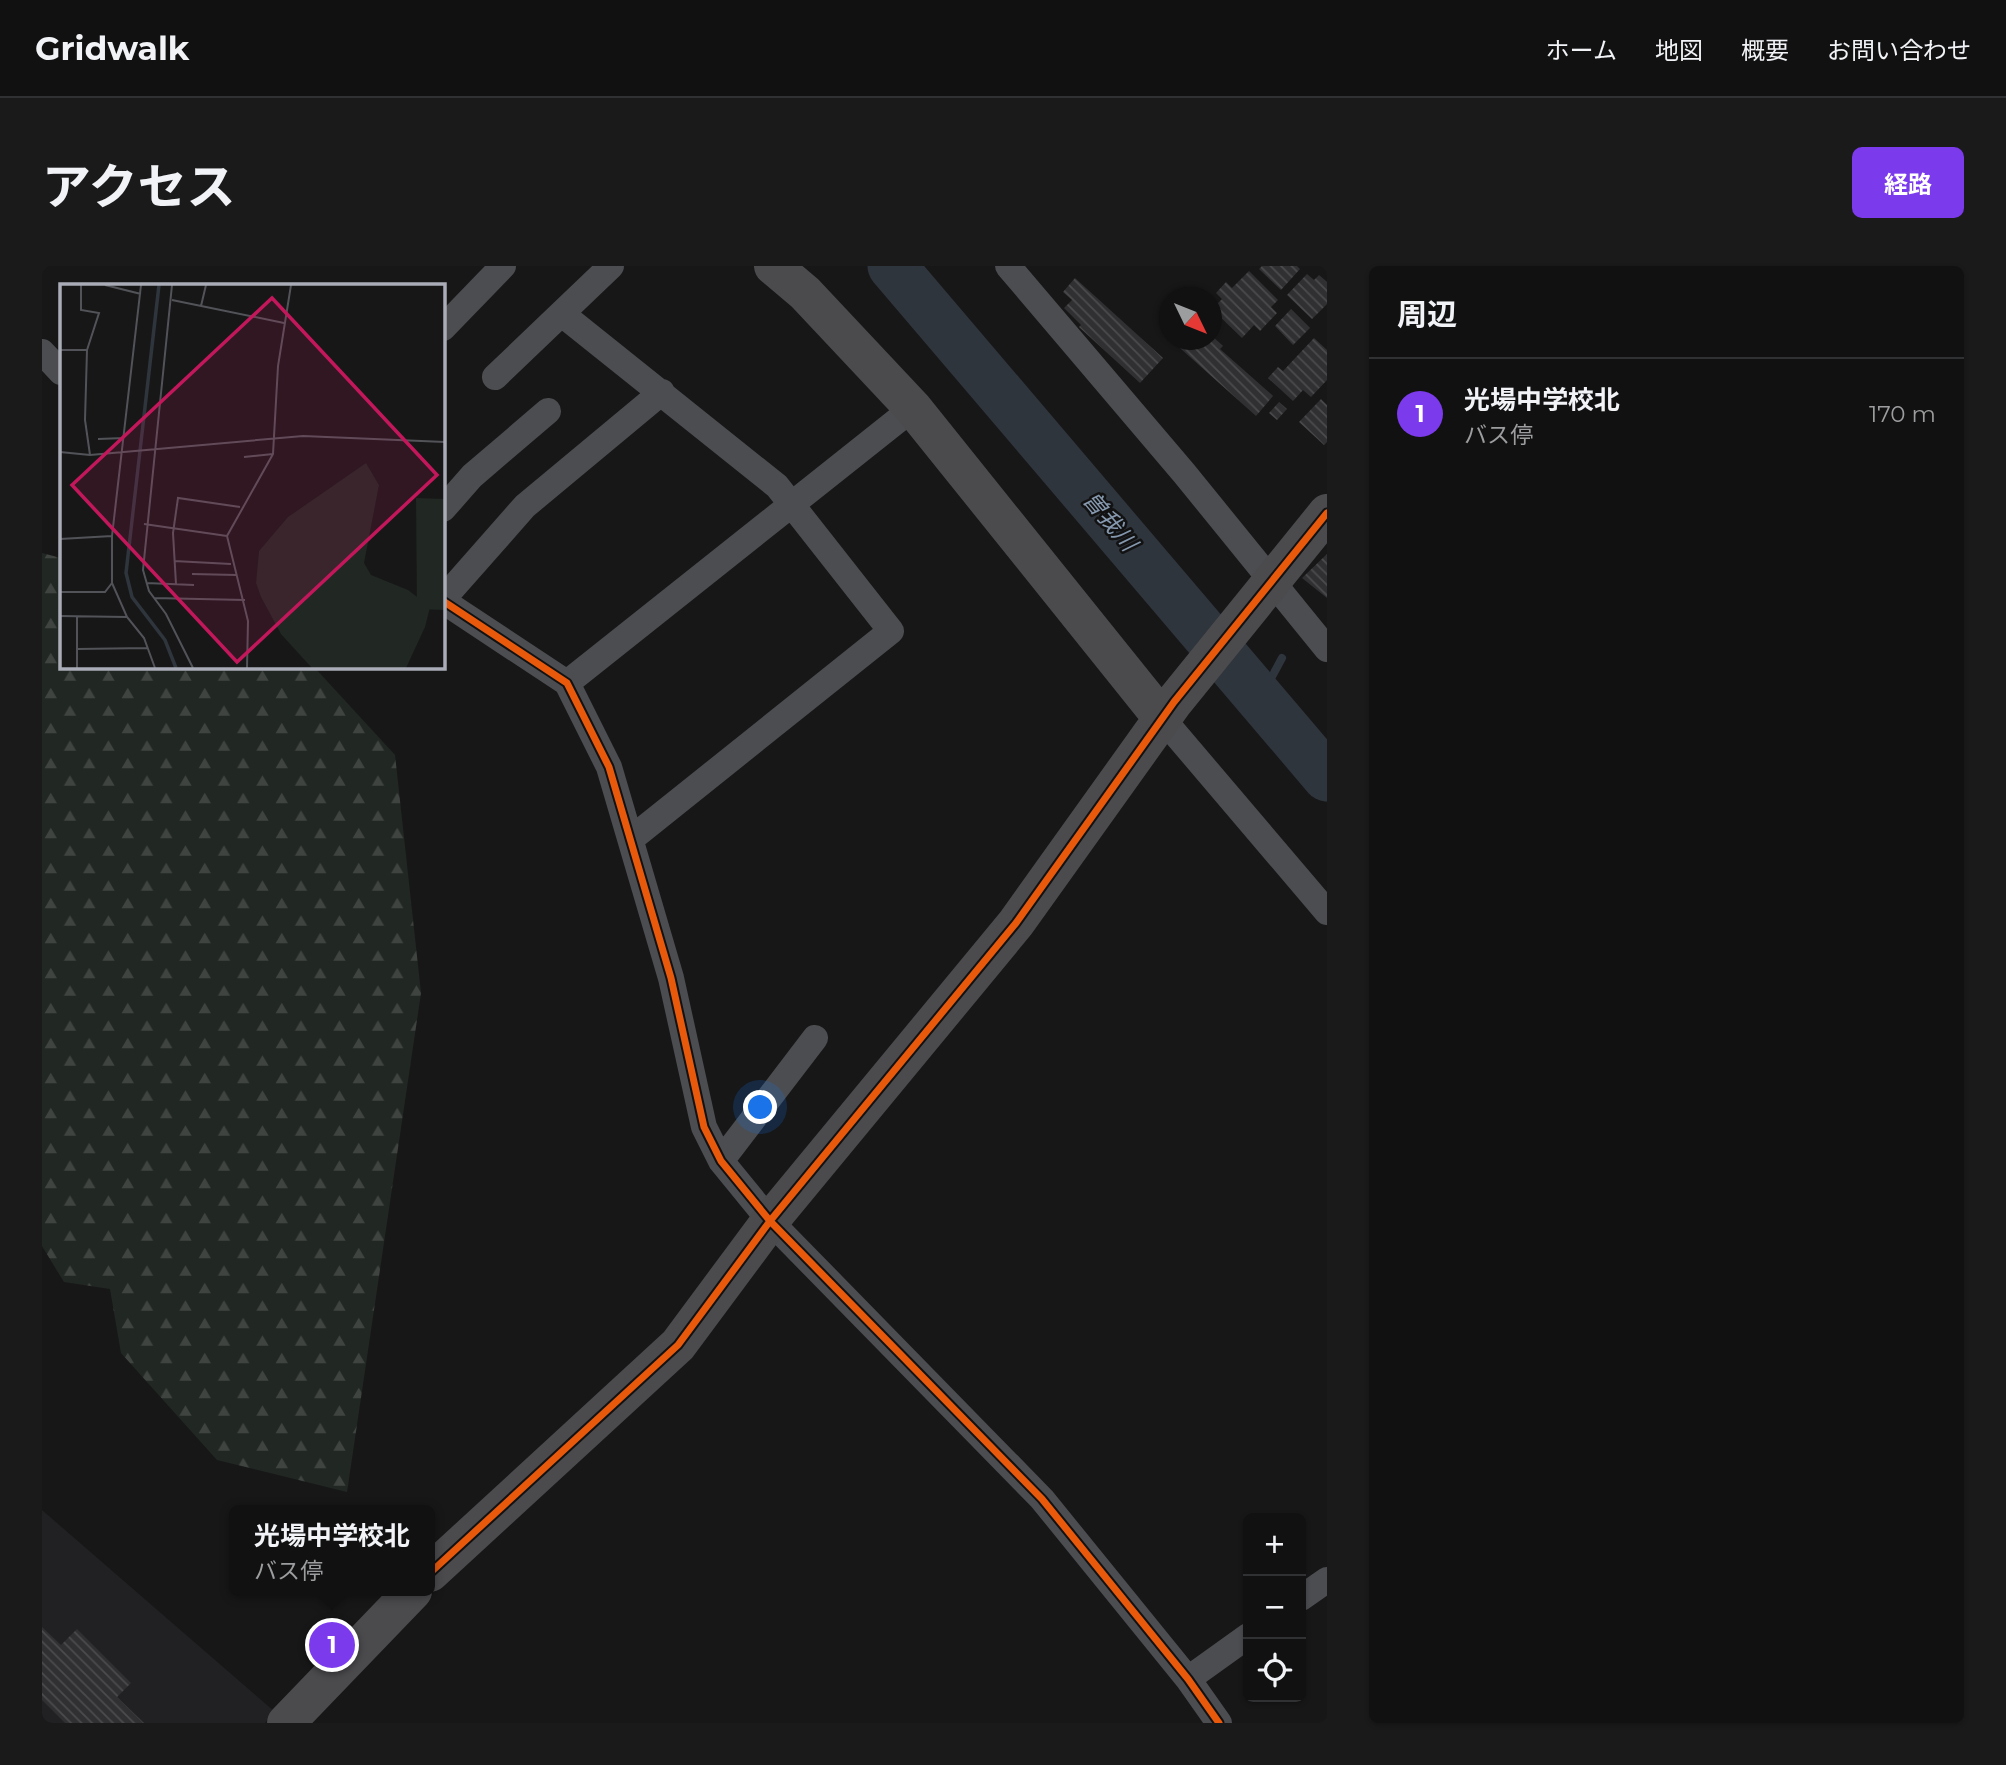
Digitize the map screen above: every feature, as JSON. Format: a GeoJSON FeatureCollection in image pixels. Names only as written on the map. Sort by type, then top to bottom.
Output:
{"type":"FeatureCollection","features":[{"type":"Feature","properties":{"kind":"street"},"geometry":{"type":"LineString","coordinates":[[444,327],[503,266]]}},
{"type":"Feature","properties":{"kind":"street"},"geometry":{"type":"LineString","coordinates":[[495,377],[611,266]]}},
{"type":"Feature","properties":{"kind":"street"},"geometry":{"type":"LineString","coordinates":[[773,266],[805,293],[913,408],[1168,710],[1327,912]]}},
{"type":"Feature","properties":{"kind":"street"},"geometry":{"type":"LineString","coordinates":[[1008,266],[1184,473],[1267,587],[1325,641]]}},
{"type":"Feature","properties":{"kind":"street"},"geometry":{"type":"LineString","coordinates":[[562,314],[777,486],[891,631],[631,839]]}},
{"type":"Feature","properties":{"kind":"street"},"geometry":{"type":"LineString","coordinates":[[42,352],[60,371]]}},
{"type":"Feature","properties":{"kind":"street"},"geometry":{"type":"LineString","coordinates":[[444,599],[525,506],[662,392]]}},
{"type":"Feature","properties":{"kind":"street"},"geometry":{"type":"LineString","coordinates":[[567,683],[913,408]]}},
{"type":"Feature","properties":{"kind":"street"},"geometry":{"type":"LineString","coordinates":[[444,508],[472,476],[548,411]]}},
{"type":"Feature","properties":{"kind":"street"},"geometry":{"type":"LineString","coordinates":[[435,1568],[678,1345],[770,1221],[1016,923],[1168,710],[1327,513]]}},
{"type":"Feature","properties":{"kind":"street"},"geometry":{"type":"LineString","coordinates":[[444,601],[567,683],[608,767],[671,978],[704,1127],[721,1161],[770,1221],[1042,1499],[1188,1679],[1219,1723]]}},
{"type":"Feature","properties":{"kind":"street"},"geometry":{"type":"LineString","coordinates":[[721,1161],[815,1038]]}},
{"type":"Feature","properties":{"kind":"street"},"geometry":{"type":"LineString","coordinates":[[1306,1595],[1327,1580]]}},
{"type":"Feature","properties":{"kind":"street"},"geometry":{"type":"LineString","coordinates":[[286,1723],[408,1596]]}},
{"type":"Feature","properties":{"kind":"street"},"geometry":{"type":"LineString","coordinates":[[1188,1679],[1244,1639]]}},
{"type":"Feature","properties":{"kind":"shaded area"},"geometry":{"type":"Polygon","coordinates":[[[42,1510],[275,1712],[265,1723],[42,1723],[42,1510]]]}},
{"type":"Feature","properties":{"kind":"green space"},"geometry":{"type":"Polygon","coordinates":[[[42,553],[60,558],[60,668],[315,668],[395,755],[421,993],[347,1492],[217,1460],[121,1353],[110,1289],[64,1282],[42,1246],[42,553]]]}},
{"type":"Feature","properties":{"kind":"building"},"geometry":{"type":"Polygon","coordinates":[[[1262,266],[1297,266],[1300,269],[1281,290],[1259,269],[1262,266]]]}},
{"type":"Feature","properties":{"kind":"building"},"geometry":{"type":"Polygon","coordinates":[[[1249,271],[1278,300],[1271,307],[1277,313],[1260,331],[1254,325],[1242,338],[1222,319],[1221,287],[1226,282],[1232,288],[1249,271]]]}},
{"type":"Feature","properties":{"kind":"building"},"geometry":{"type":"Polygon","coordinates":[[[1307,274],[1314,280],[1319,275],[1327,282],[1327,304],[1312,319],[1287,295],[1307,274]]]}},
{"type":"Feature","properties":{"kind":"building"},"geometry":{"type":"Polygon","coordinates":[[[1075,278],[1163,358],[1140,383],[1079,327],[1081,325],[1064,308],[1072,300],[1063,292],[1075,278]]]}},
{"type":"Feature","properties":{"kind":"building"},"geometry":{"type":"Polygon","coordinates":[[[1291,309],[1310,328],[1293,345],[1275,326],[1291,309]]]}},
{"type":"Feature","properties":{"kind":"building"},"geometry":{"type":"Polygon","coordinates":[[[1314,338],[1327,350],[1327,380],[1311,397],[1303,390],[1293,401],[1268,378],[1278,367],[1283,371],[1314,338]]]}},
{"type":"Feature","properties":{"kind":"building"},"geometry":{"type":"Polygon","coordinates":[[[1182,350],[1221,350],[1273,396],[1256,416],[1182,350]]]}},
{"type":"Feature","properties":{"kind":"building"},"geometry":{"type":"Polygon","coordinates":[[[1321,399],[1327,405],[1327,442],[1324,445],[1299,422],[1321,399]]]}},
{"type":"Feature","properties":{"kind":"building"},"geometry":{"type":"Polygon","coordinates":[[[1279,402],[1287,409],[1277,420],[1269,413],[1279,402]]]}},
{"type":"Feature","properties":{"kind":"building"},"geometry":{"type":"Polygon","coordinates":[[[1327,554],[1327,598],[1302,578],[1327,554]]]}},
{"type":"Feature","properties":{"kind":"building"},"geometry":{"type":"Polygon","coordinates":[[[42,1627],[61,1645],[77,1629],[131,1683],[117,1697],[144,1723],[65,1723],[42,1700],[42,1627]]]}},
{"type":"Feature","properties":{"kind":"waterway","name":"曽我川"},"geometry":{"type":"LineString","coordinates":[[892,266],[1327,777]]}},
{"type":"Feature","properties":{"kind":"waterway"},"geometry":{"type":"LineString","coordinates":[[1261,697],[1282,658]]}},
{"type":"Feature","properties":{"kind":"cycle path"},"geometry":{"type":"LineString","coordinates":[[435,1568],[678,1345],[770,1221],[1016,923],[1174,702],[1327,513]]}},
{"type":"Feature","properties":{"kind":"cycle path"},"geometry":{"type":"LineString","coordinates":[[444,602],[567,683],[609,767],[671,978],[704,1127],[721,1161],[770,1221],[1042,1499],[1188,1679],[1219,1723]]}},
{"type":"Feature","properties":{"kind":"place","name":"光場中学校北"},"geometry":{"type":"Point","coordinates":[332,1645]}}]}
